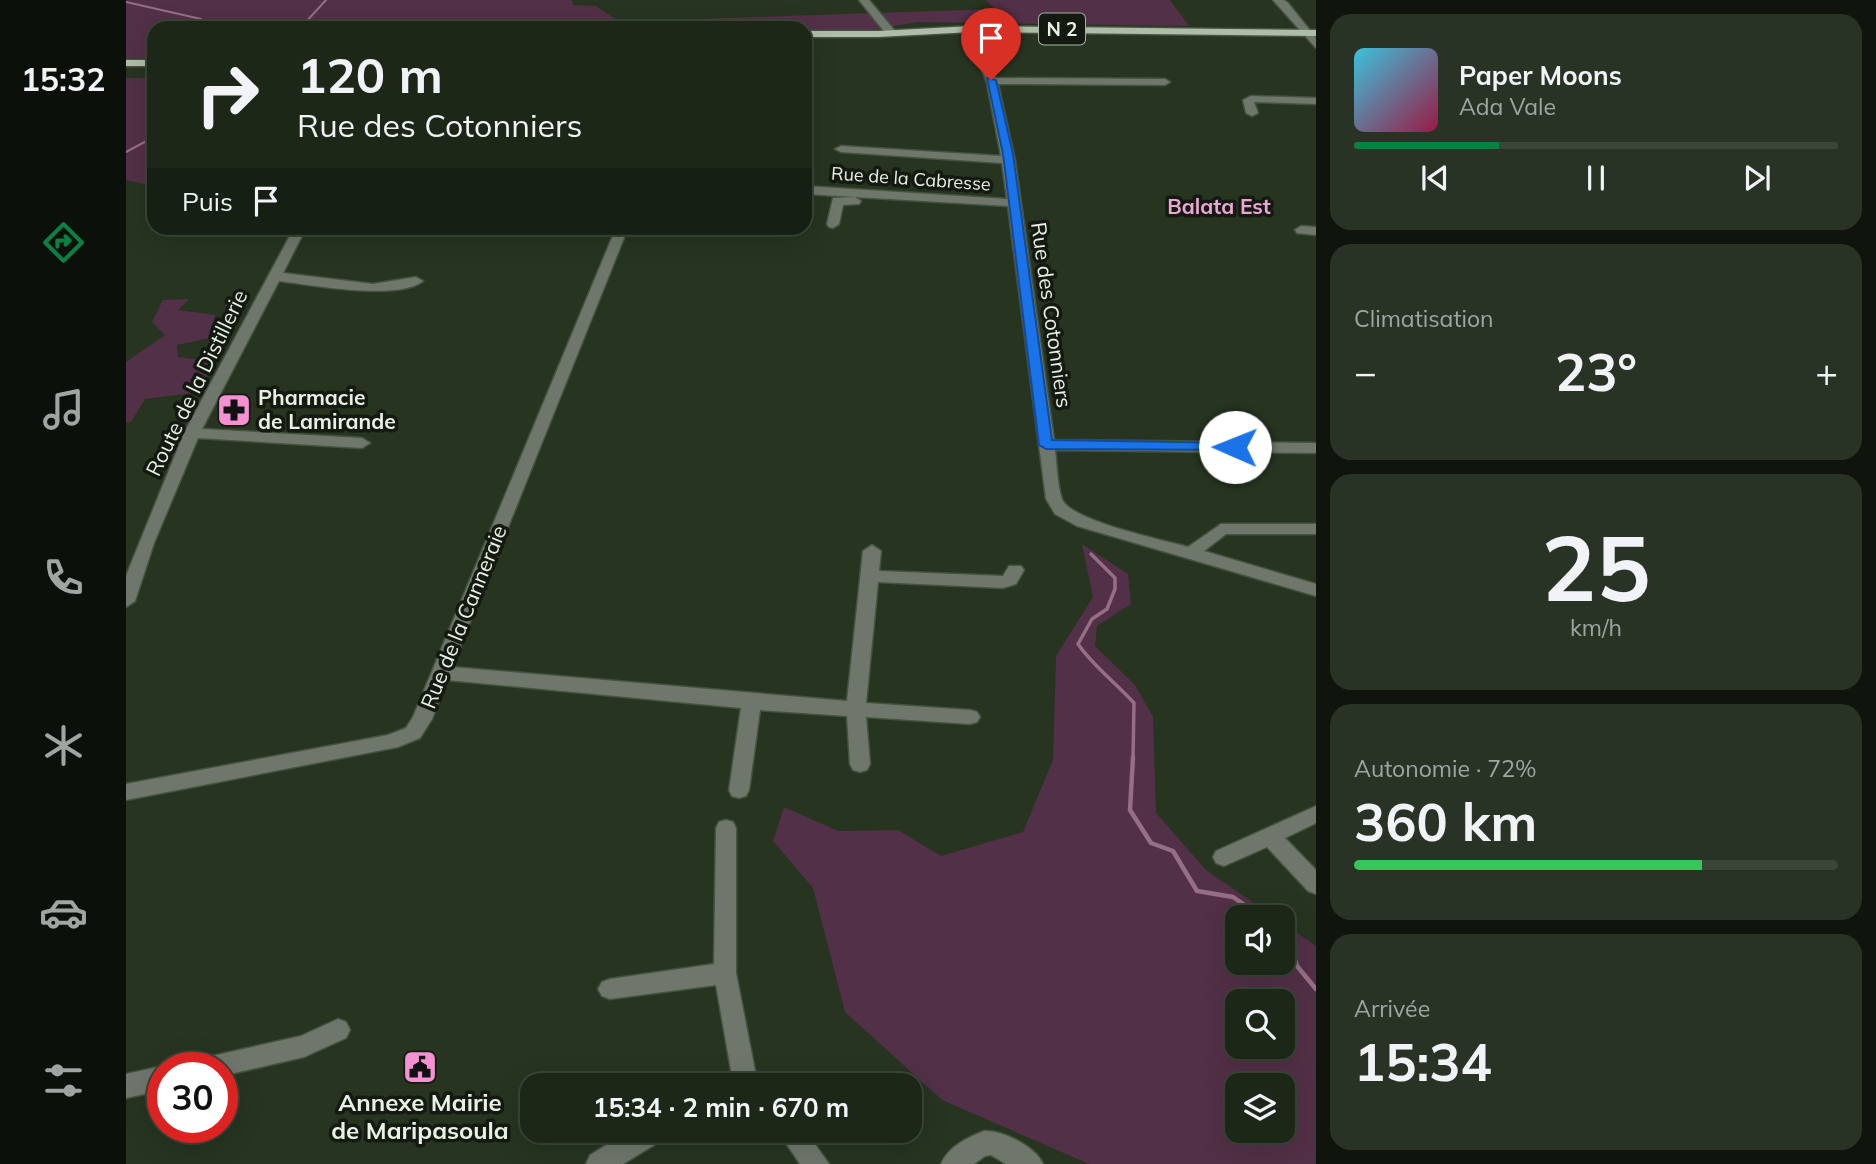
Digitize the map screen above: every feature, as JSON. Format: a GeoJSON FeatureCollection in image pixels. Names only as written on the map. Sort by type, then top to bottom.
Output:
{"type":"FeatureCollection","features":[{"type":"Feature","properties":{"kind":"main road","name":"N 2"},"geometry":{"type":"LineString","coordinates":[[812,34],[972,29],[1311,33]]}},
{"type":"Feature","properties":{"kind":"main road"},"geometry":{"type":"LineString","coordinates":[[126,62],[147,63]]}},
{"type":"Feature","properties":{"kind":"street"},"geometry":{"type":"LineString","coordinates":[[864,0],[891,33]]}},
{"type":"Feature","properties":{"kind":"street"},"geometry":{"type":"LineString","coordinates":[[1278,0],[1311,33],[1316,45]]}},
{"type":"Feature","properties":{"kind":"street","name":"Rue des Cotonniers"},"geometry":{"type":"LineString","coordinates":[[972,29],[991,80],[1009,160],[1054,499],[1061,510],[1083,522],[1316,590]]}},
{"type":"Feature","properties":{"kind":"street"},"geometry":{"type":"LineString","coordinates":[[991,80],[1165,82]]}},
{"type":"Feature","properties":{"kind":"street"},"geometry":{"type":"LineString","coordinates":[[1279,85],[1285,100]]}},
{"type":"Feature","properties":{"kind":"street"},"geometry":{"type":"LineString","coordinates":[[1252,113],[1248,100],[1316,100],[1310,87]]}},
{"type":"Feature","properties":{"kind":"street"},"geometry":{"type":"LineString","coordinates":[[841,149],[1009,160]]}},
{"type":"Feature","properties":{"kind":"street","name":"Rue de la Cabresse"},"geometry":{"type":"LineString","coordinates":[[812,191],[1014,207]]}},
{"type":"Feature","properties":{"kind":"street"},"geometry":{"type":"LineString","coordinates":[[833,224],[835,204],[842,200],[1014,207]]}},
{"type":"Feature","properties":{"kind":"street"},"geometry":{"type":"LineString","coordinates":[[1301,230],[1316,230]]}},
{"type":"Feature","properties":{"kind":"street","name":"Route de la Distillerie"},"geometry":{"type":"LineString","coordinates":[[126,601],[150,532],[192,433],[296,235]]}},
{"type":"Feature","properties":{"kind":"street","name":"Rue de la Canneraie"},"geometry":{"type":"LineString","coordinates":[[126,792],[391,742],[413,733],[422,719],[619,235]]}},
{"type":"Feature","properties":{"kind":"street"},"geometry":{"type":"LineString","coordinates":[[273,276],[373,288],[416,281]]}},
{"type":"Feature","properties":{"kind":"street"},"geometry":{"type":"LineString","coordinates":[[192,433],[362,443]]}},
{"type":"Feature","properties":{"kind":"street"},"geometry":{"type":"LineString","coordinates":[[1046,445],[1316,448]]}},
{"type":"Feature","properties":{"kind":"street"},"geometry":{"type":"LineString","coordinates":[[1191,553],[1221,529],[1316,529]]}},
{"type":"Feature","properties":{"kind":"street"},"geometry":{"type":"LineString","coordinates":[[860,764],[856,710],[872,551]]}},
{"type":"Feature","properties":{"kind":"street"},"geometry":{"type":"LineString","coordinates":[[869,576],[1003,582],[1010,580],[1015,570]]}},
{"type":"Feature","properties":{"kind":"street"},"geometry":{"type":"LineString","coordinates":[[441,673],[751,702],[970,717]]}},
{"type":"Feature","properties":{"kind":"street"},"geometry":{"type":"LineString","coordinates":[[739,790],[751,702]]}},
{"type":"Feature","properties":{"kind":"street"},"geometry":{"type":"LineString","coordinates":[[1224,857],[1316,814]]}},
{"type":"Feature","properties":{"kind":"street"},"geometry":{"type":"LineString","coordinates":[[726,828],[725,972],[741,1073]]}},
{"type":"Feature","properties":{"kind":"street"},"geometry":{"type":"LineString","coordinates":[[1270,836],[1316,885]]}},
{"type":"Feature","properties":{"kind":"street"},"geometry":{"type":"LineString","coordinates":[[610,989],[725,972]]}},
{"type":"Feature","properties":{"kind":"street"},"geometry":{"type":"LineString","coordinates":[[238,1061],[304,1046],[338,1030]]}},
{"type":"Feature","properties":{"kind":"street"},"geometry":{"type":"LineString","coordinates":[[126,1086],[147,1081]]}},
{"type":"Feature","properties":{"kind":"street"},"geometry":{"type":"LineString","coordinates":[[954,1164],[977,1144],[985,1141],[998,1145],[1030,1164]]}},
{"type":"Feature","properties":{"kind":"street"},"geometry":{"type":"LineString","coordinates":[[599,1164],[634,1143]]}},
{"type":"Feature","properties":{"kind":"street"},"geometry":{"type":"LineString","coordinates":[[799,1143],[816,1164]]}},
{"type":"Feature","properties":{"kind":"shaded area"},"geometry":{"type":"Polygon","coordinates":[[[126,0],[572,0],[573,5],[596,6],[618,21],[147,21],[147,58],[126,58],[126,0]]]}},
{"type":"Feature","properties":{"kind":"shaded area"},"geometry":{"type":"Polygon","coordinates":[[[986,0],[1170,0],[1189,26],[918,22],[865,31],[812,31],[812,21],[665,20],[995,9],[986,0]]]}},
{"type":"Feature","properties":{"kind":"shaded area"},"geometry":{"type":"Polygon","coordinates":[[[126,78],[147,78],[147,185],[126,180],[126,78]]]}},
{"type":"Feature","properties":{"kind":"shaded area"},"geometry":{"type":"Polygon","coordinates":[[[189,299],[178,310],[215,315],[210,338],[177,345],[178,357],[214,362],[201,392],[145,399],[131,422],[126,423],[126,362],[165,335],[152,322],[163,300],[189,299]]]}},
{"type":"Feature","properties":{"kind":"shaded area"},"geometry":{"type":"Polygon","coordinates":[[[1082,544],[1128,574],[1131,604],[1097,626],[1095,646],[1135,685],[1153,717],[1156,813],[1206,870],[1257,905],[1225,905],[1225,975],[1295,975],[1295,931],[1316,946],[1316,1164],[1089,1164],[942,1100],[922,1082],[922,1073],[912,1073],[845,1012],[813,888],[773,841],[784,807],[838,831],[898,830],[941,856],[1023,832],[1053,760],[1056,656],[1093,597],[1082,544]]]}},
{"type":"Feature","properties":{"kind":"waterway"},"geometry":{"type":"LineString","coordinates":[[307,21],[326,0]]}},
{"type":"Feature","properties":{"kind":"waterway"},"geometry":{"type":"LineString","coordinates":[[126,2],[203,21]]}},
{"type":"Feature","properties":{"kind":"waterway"},"geometry":{"type":"LineString","coordinates":[[126,152],[147,141]]}},
{"type":"Feature","properties":{"kind":"waterway"},"geometry":{"type":"LineString","coordinates":[[1091,554],[1115,578],[1115,589],[1107,609],[1092,619],[1078,644],[1134,703],[1133,759]]}},
{"type":"Feature","properties":{"kind":"waterway"},"geometry":{"type":"LineString","coordinates":[[1133,757],[1130,810],[1151,843],[1173,851],[1197,891],[1233,897],[1245,905]]}},
{"type":"Feature","properties":{"kind":"waterway"},"geometry":{"type":"LineString","coordinates":[[1295,960],[1316,989]]}},
{"type":"Feature","properties":{"kind":"place","name":"Pharmacie de Lamirande"},"geometry":{"type":"Point","coordinates":[234,410]}},
{"type":"Feature","properties":{"kind":"place","name":"Annexe Mairie de Maripasoula"},"geometry":{"type":"Point","coordinates":[420,1067]}},
{"type":"Feature","properties":{"kind":"district","name":"Balata Est"},"geometry":{"type":"Point","coordinates":[1219,207]}},
{"type":"Feature","properties":{"kind":"route"},"geometry":{"type":"LineString","coordinates":[[991,80],[1008,154],[1046,445],[1235,447]]}}]}
